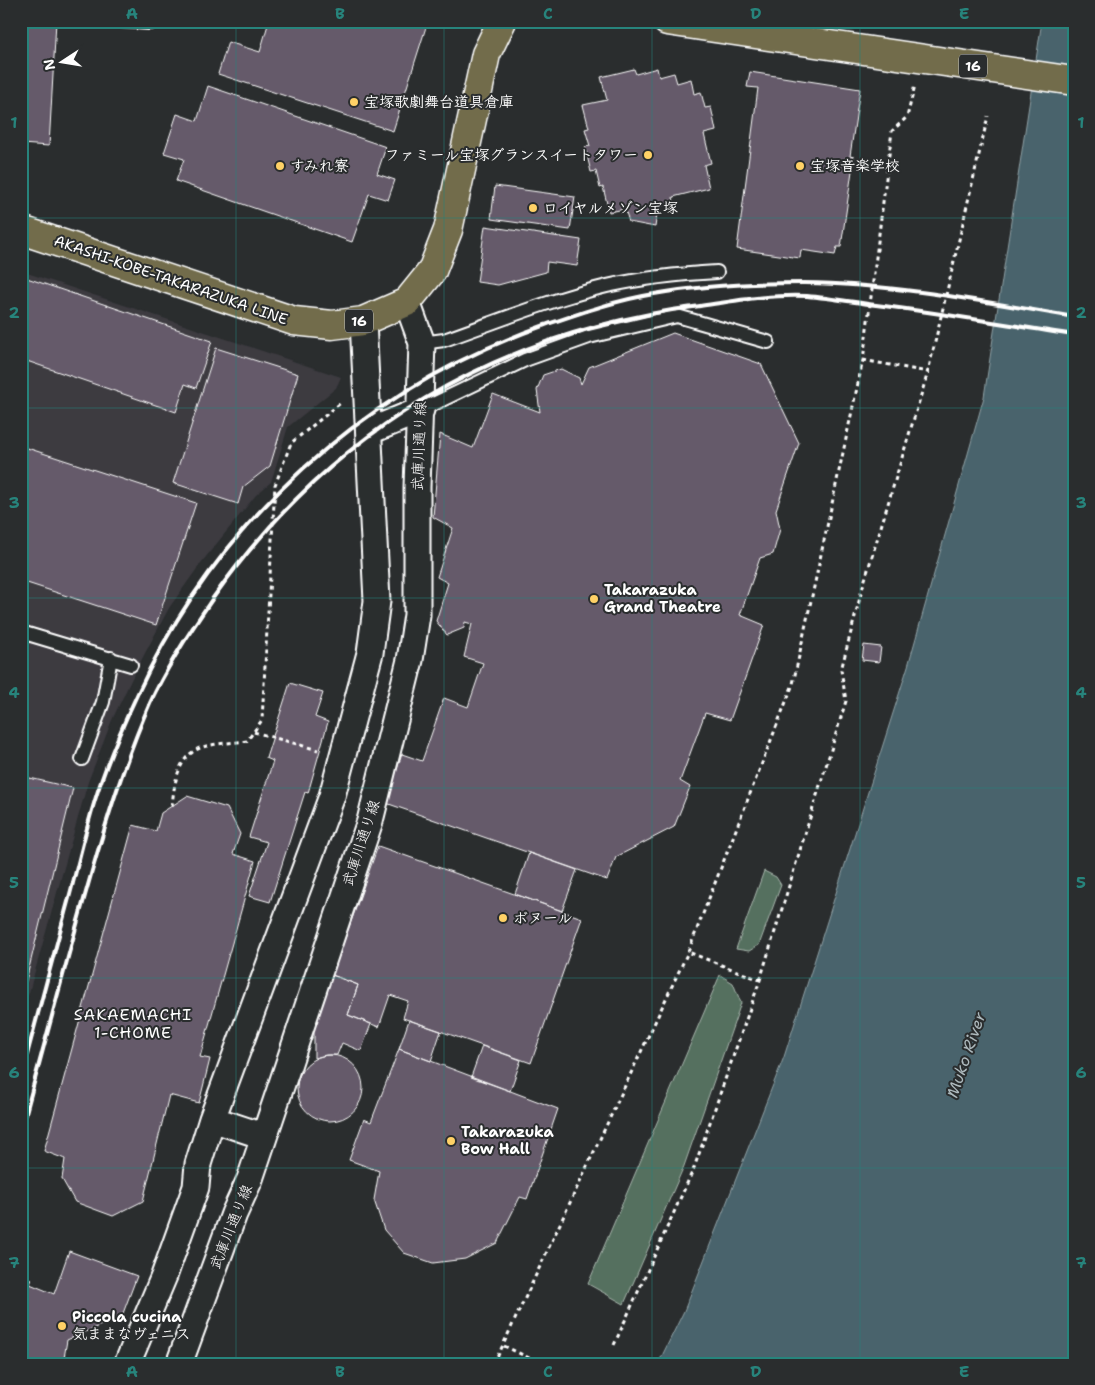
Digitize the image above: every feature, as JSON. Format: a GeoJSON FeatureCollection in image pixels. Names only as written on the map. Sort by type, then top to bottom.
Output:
{"type":"FeatureCollection","features":[{"type":"Feature","properties":{"kind":"main road","name":"AKASHI-KOBE-TAKARAZUKA LINE"},"geometry":{"type":"LineString","coordinates":[[21,230],[294,322],[332,325],[363,321],[407,302],[432,271],[448,230],[486,54],[502,21]]}},
{"type":"Feature","properties":{"kind":"main road","name":"16"},"geometry":{"type":"LineString","coordinates":[[667,21],[780,29],[873,51],[1074,81]]}},
{"type":"Feature","properties":{"kind":"street","name":"武庫川通り線"},"geometry":{"type":"LineString","coordinates":[[179,1364],[234,1214],[250,1180],[263,1136],[370,821],[410,660],[417,615],[417,487],[422,343],[407,302]]}},
{"type":"Feature","properties":{"kind":"street"},"geometry":{"type":"LineString","coordinates":[[127,1364],[164,1276],[196,1186],[198,1164],[212,1119],[332,796],[370,653],[377,601],[370,430],[363,321]]}},
{"type":"Feature","properties":{"kind":"street"},"geometry":{"type":"LineString","coordinates":[[370,430],[421,410]]}},
{"type":"Feature","properties":{"kind":"street"},"geometry":{"type":"LineString","coordinates":[[212,1119],[263,1136]]}},
{"type":"Feature","properties":{"kind":"lane"},"geometry":{"type":"LineString","coordinates":[[120,21],[150,23],[157,21]]}},
{"type":"Feature","properties":{"kind":"lane"},"geometry":{"type":"LineString","coordinates":[[422,343],[444,340],[569,296],[607,286],[676,274],[717,272]]}},
{"type":"Feature","properties":{"kind":"lane"},"geometry":{"type":"LineString","coordinates":[[421,410],[524,360],[589,337],[677,316],[768,342]]}},
{"type":"Feature","properties":{"kind":"lane"},"geometry":{"type":"LineString","coordinates":[[21,632],[131,665]]}},
{"type":"Feature","properties":{"kind":"lane"},"geometry":{"type":"LineString","coordinates":[[82,759],[103,702],[111,658]]}},
{"type":"Feature","properties":{"kind":"path"},"geometry":{"type":"LineString","coordinates":[[494,1364],[688,952],[793,684],[863,360],[892,131],[907,117],[915,86]]}},
{"type":"Feature","properties":{"kind":"path"},"geometry":{"type":"LineString","coordinates":[[614,1345],[694,1168],[760,980],[846,701],[841,670],[863,586],[928,372],[988,116]]}},
{"type":"Feature","properties":{"kind":"path"},"geometry":{"type":"LineString","coordinates":[[863,360],[928,372]]}},
{"type":"Feature","properties":{"kind":"path"},"geometry":{"type":"LineString","coordinates":[[172,806],[176,776],[186,760],[199,748],[247,741],[262,720],[275,485],[291,442],[345,400]]}},
{"type":"Feature","properties":{"kind":"path"},"geometry":{"type":"LineString","coordinates":[[254,732],[321,750]]}},
{"type":"Feature","properties":{"kind":"path"},"geometry":{"type":"LineString","coordinates":[[688,952],[760,980]]}},
{"type":"Feature","properties":{"kind":"path"},"geometry":{"type":"LineString","coordinates":[[504,1346],[542,1364]]}},
{"type":"Feature","properties":{"kind":"shaded area"},"geometry":{"type":"Polygon","coordinates":[[[21,271],[341,377],[336,388],[288,427],[271,482],[256,495],[201,563],[169,608],[134,674],[112,720],[88,782],[21,1021],[21,271]]]}},
{"type":"Feature","properties":{"kind":"green space"},"geometry":{"type":"Polygon","coordinates":[[[764,871],[776,877],[781,885],[759,945],[749,951],[736,949],[764,871]]]}},
{"type":"Feature","properties":{"kind":"green space"},"geometry":{"type":"Polygon","coordinates":[[[720,975],[733,983],[741,1003],[684,1166],[624,1304],[588,1284],[720,975]]]}},
{"type":"Feature","properties":{"kind":"water","name":"Muko River"},"geometry":{"type":"Polygon","coordinates":[[[1042,21],[1074,21],[1074,1364],[658,1364],[684,1311],[784,1057],[908,666],[984,397],[1042,21]]]}},
{"type":"Feature","properties":{"kind":"building"},"geometry":{"type":"Polygon","coordinates":[[[22,21],[56,21],[49,146],[21,144],[22,21]]]}},
{"type":"Feature","properties":{"kind":"building","name":"宝塚歌劇舞台道具倉庫"},"geometry":{"type":"Polygon","coordinates":[[[269,21],[396,21],[426,27],[393,131],[218,74],[228,42],[260,52],[269,21]]]}},
{"type":"Feature","properties":{"kind":"building","name":"ファミール宝塚グランスイートタワー"},"geometry":{"type":"Polygon","coordinates":[[[657,68],[659,77],[674,73],[677,83],[691,79],[694,94],[701,92],[705,108],[711,107],[716,131],[704,134],[711,163],[704,165],[709,188],[673,197],[674,202],[658,207],[655,227],[629,222],[625,209],[609,212],[603,187],[600,188],[596,171],[591,172],[585,147],[590,146],[585,129],[589,128],[583,105],[607,100],[601,77],[634,69],[636,74],[657,68]]]}},
{"type":"Feature","properties":{"kind":"building","name":"宝塚音楽学校"},"geometry":{"type":"Polygon","coordinates":[[[750,72],[860,89],[850,156],[854,157],[841,247],[837,247],[835,255],[801,250],[800,258],[737,249],[758,88],[747,87],[750,72]]]}},
{"type":"Feature","properties":{"kind":"building","name":"すみれ寮"},"geometry":{"type":"Polygon","coordinates":[[[208,86],[386,147],[377,174],[395,180],[388,200],[369,194],[352,242],[176,181],[184,159],[164,153],[177,114],[197,121],[208,86]]]}},
{"type":"Feature","properties":{"kind":"building"},"geometry":{"type":"Polygon","coordinates":[[[21,172],[28,176],[21,186],[21,172]]]}},
{"type":"Feature","properties":{"kind":"building","name":"ロイヤルメゾン宝塚"},"geometry":{"type":"Polygon","coordinates":[[[495,186],[575,197],[570,230],[491,219],[495,186]]]}},
{"type":"Feature","properties":{"kind":"building"},"geometry":{"type":"Polygon","coordinates":[[[485,226],[581,240],[577,266],[547,262],[546,272],[498,285],[477,282],[485,226]]]}},
{"type":"Feature","properties":{"kind":"building"},"geometry":{"type":"Polygon","coordinates":[[[21,276],[212,341],[196,388],[185,384],[176,412],[21,359],[21,276]]]}},
{"type":"Feature","properties":{"kind":"building","name":"Takarazuka Grand Theatre"},"geometry":{"type":"Polygon","coordinates":[[[673,333],[761,364],[799,443],[776,510],[780,529],[773,554],[760,558],[740,615],[764,625],[730,720],[705,713],[680,781],[690,787],[674,827],[616,857],[607,880],[386,803],[402,754],[422,761],[444,698],[468,707],[483,663],[464,657],[472,624],[465,622],[464,628],[447,635],[436,621],[448,583],[437,577],[453,528],[433,517],[440,434],[473,448],[493,394],[540,412],[537,390],[543,375],[561,369],[579,378],[581,384],[589,367],[673,333]]]}},
{"type":"Feature","properties":{"kind":"building"},"geometry":{"type":"Polygon","coordinates":[[[216,348],[298,374],[270,466],[243,487],[238,504],[173,483],[216,348]]]}},
{"type":"Feature","properties":{"kind":"building"},"geometry":{"type":"Polygon","coordinates":[[[21,446],[196,503],[156,625],[21,581],[21,446]]]}},
{"type":"Feature","properties":{"kind":"building"},"geometry":{"type":"Polygon","coordinates":[[[864,645],[881,647],[879,662],[862,660],[864,645]]]}},
{"type":"Feature","properties":{"kind":"building"},"geometry":{"type":"Polygon","coordinates":[[[290,683],[323,693],[315,717],[328,722],[308,793],[305,792],[270,902],[249,896],[267,842],[249,837],[273,761],[266,758],[290,683]]]}},
{"type":"Feature","properties":{"kind":"building"},"geometry":{"type":"Polygon","coordinates":[[[21,776],[73,788],[21,1001],[21,776]]]}},
{"type":"Feature","properties":{"kind":"building"},"geometry":{"type":"Polygon","coordinates":[[[187,796],[227,808],[240,834],[233,854],[255,861],[200,1057],[210,1059],[199,1103],[169,1095],[143,1201],[113,1216],[75,1202],[62,1179],[65,1159],[44,1151],[133,825],[156,831],[161,813],[187,796]]]}},
{"type":"Feature","properties":{"kind":"building"},"geometry":{"type":"Polygon","coordinates":[[[378,846],[582,918],[531,1063],[403,1018],[408,1001],[390,995],[379,1027],[348,1015],[358,985],[332,975],[378,846]]]}},
{"type":"Feature","properties":{"kind":"building"},"geometry":{"type":"Polygon","coordinates":[[[529,853],[577,870],[562,911],[515,894],[529,853]]]}},
{"type":"Feature","properties":{"kind":"building"},"geometry":{"type":"Polygon","coordinates":[[[332,975],[358,985],[348,1015],[371,1024],[361,1051],[342,1043],[337,1055],[314,1058],[314,1030],[332,975]]]}},
{"type":"Feature","properties":{"kind":"building"},"geometry":{"type":"Polygon","coordinates":[[[409,1020],[441,1031],[431,1061],[399,1049],[409,1020]]]}},
{"type":"Feature","properties":{"kind":"building"},"geometry":{"type":"Polygon","coordinates":[[[482,1046],[521,1060],[510,1091],[471,1077],[482,1046]]]}},
{"type":"Feature","properties":{"kind":"building","name":"Takarazuka Bow Hall"},"geometry":{"type":"Polygon","coordinates":[[[399,1049],[558,1109],[527,1199],[520,1197],[497,1243],[465,1259],[433,1263],[404,1253],[384,1230],[374,1200],[379,1171],[349,1160],[364,1119],[371,1122],[399,1049]]]}},
{"type":"Feature","properties":{"kind":"building"},"geometry":{"type":"Polygon","coordinates":[[[330,1055],[343,1057],[358,1070],[361,1075],[363,1088],[361,1101],[348,1116],[343,1119],[330,1121],[317,1119],[302,1106],[299,1101],[297,1088],[299,1075],[312,1060],[317,1057],[330,1055]]]}},
{"type":"Feature","properties":{"kind":"building"},"geometry":{"type":"Polygon","coordinates":[[[69,1251],[137,1276],[122,1316],[67,1340],[63,1364],[21,1364],[21,1275],[32,1279],[30,1284],[54,1294],[69,1251]]]}},
{"type":"Feature","properties":{"kind":"railway"},"geometry":{"type":"LineString","coordinates":[[21,1077],[87,827],[104,773],[137,695],[170,631],[209,572],[254,518],[304,468],[358,424],[416,385],[479,352],[545,325],[585,312],[626,300],[673,291],[748,284],[838,284],[906,290],[1074,317]]}},
{"type":"Feature","properties":{"kind":"railway"},"geometry":{"type":"LineString","coordinates":[[21,1131],[103,834],[132,746],[150,703],[179,649],[204,610],[260,538],[311,485],[366,439],[425,399],[488,366],[555,339],[625,319],[726,302],[767,297],[807,296],[1074,335]]}},
{"type":"Feature","properties":{"kind":"place","name":"宝塚歌劇舞台道具倉庫"},"geometry":{"type":"Point","coordinates":[354,102]}},
{"type":"Feature","properties":{"kind":"place","name":"ファミール宝塚グランスイートタワー"},"geometry":{"type":"Point","coordinates":[648,155]}},
{"type":"Feature","properties":{"kind":"place","name":"すみれ寮"},"geometry":{"type":"Point","coordinates":[280,166]}},
{"type":"Feature","properties":{"kind":"place","name":"宝塚音楽学校"},"geometry":{"type":"Point","coordinates":[800,166]}},
{"type":"Feature","properties":{"kind":"place","name":"ロイヤルメゾン宝塚"},"geometry":{"type":"Point","coordinates":[533,208]}},
{"type":"Feature","properties":{"kind":"place","name":"Takarazuka Grand Theatre"},"geometry":{"type":"Point","coordinates":[594,599]}},
{"type":"Feature","properties":{"kind":"place","name":"ボヌール"},"geometry":{"type":"Point","coordinates":[503,918]}},
{"type":"Feature","properties":{"kind":"place","name":"Takarazuka Bow Hall"},"geometry":{"type":"Point","coordinates":[451,1141]}},
{"type":"Feature","properties":{"kind":"place","name":"Piccola cucina 気ままなヴェニス"},"geometry":{"type":"Point","coordinates":[62,1326]}},
{"type":"Feature","properties":{"kind":"district","name":"SAKAEMACHI 1-CHOME"},"geometry":{"type":"Point","coordinates":[133,1023]}}]}
